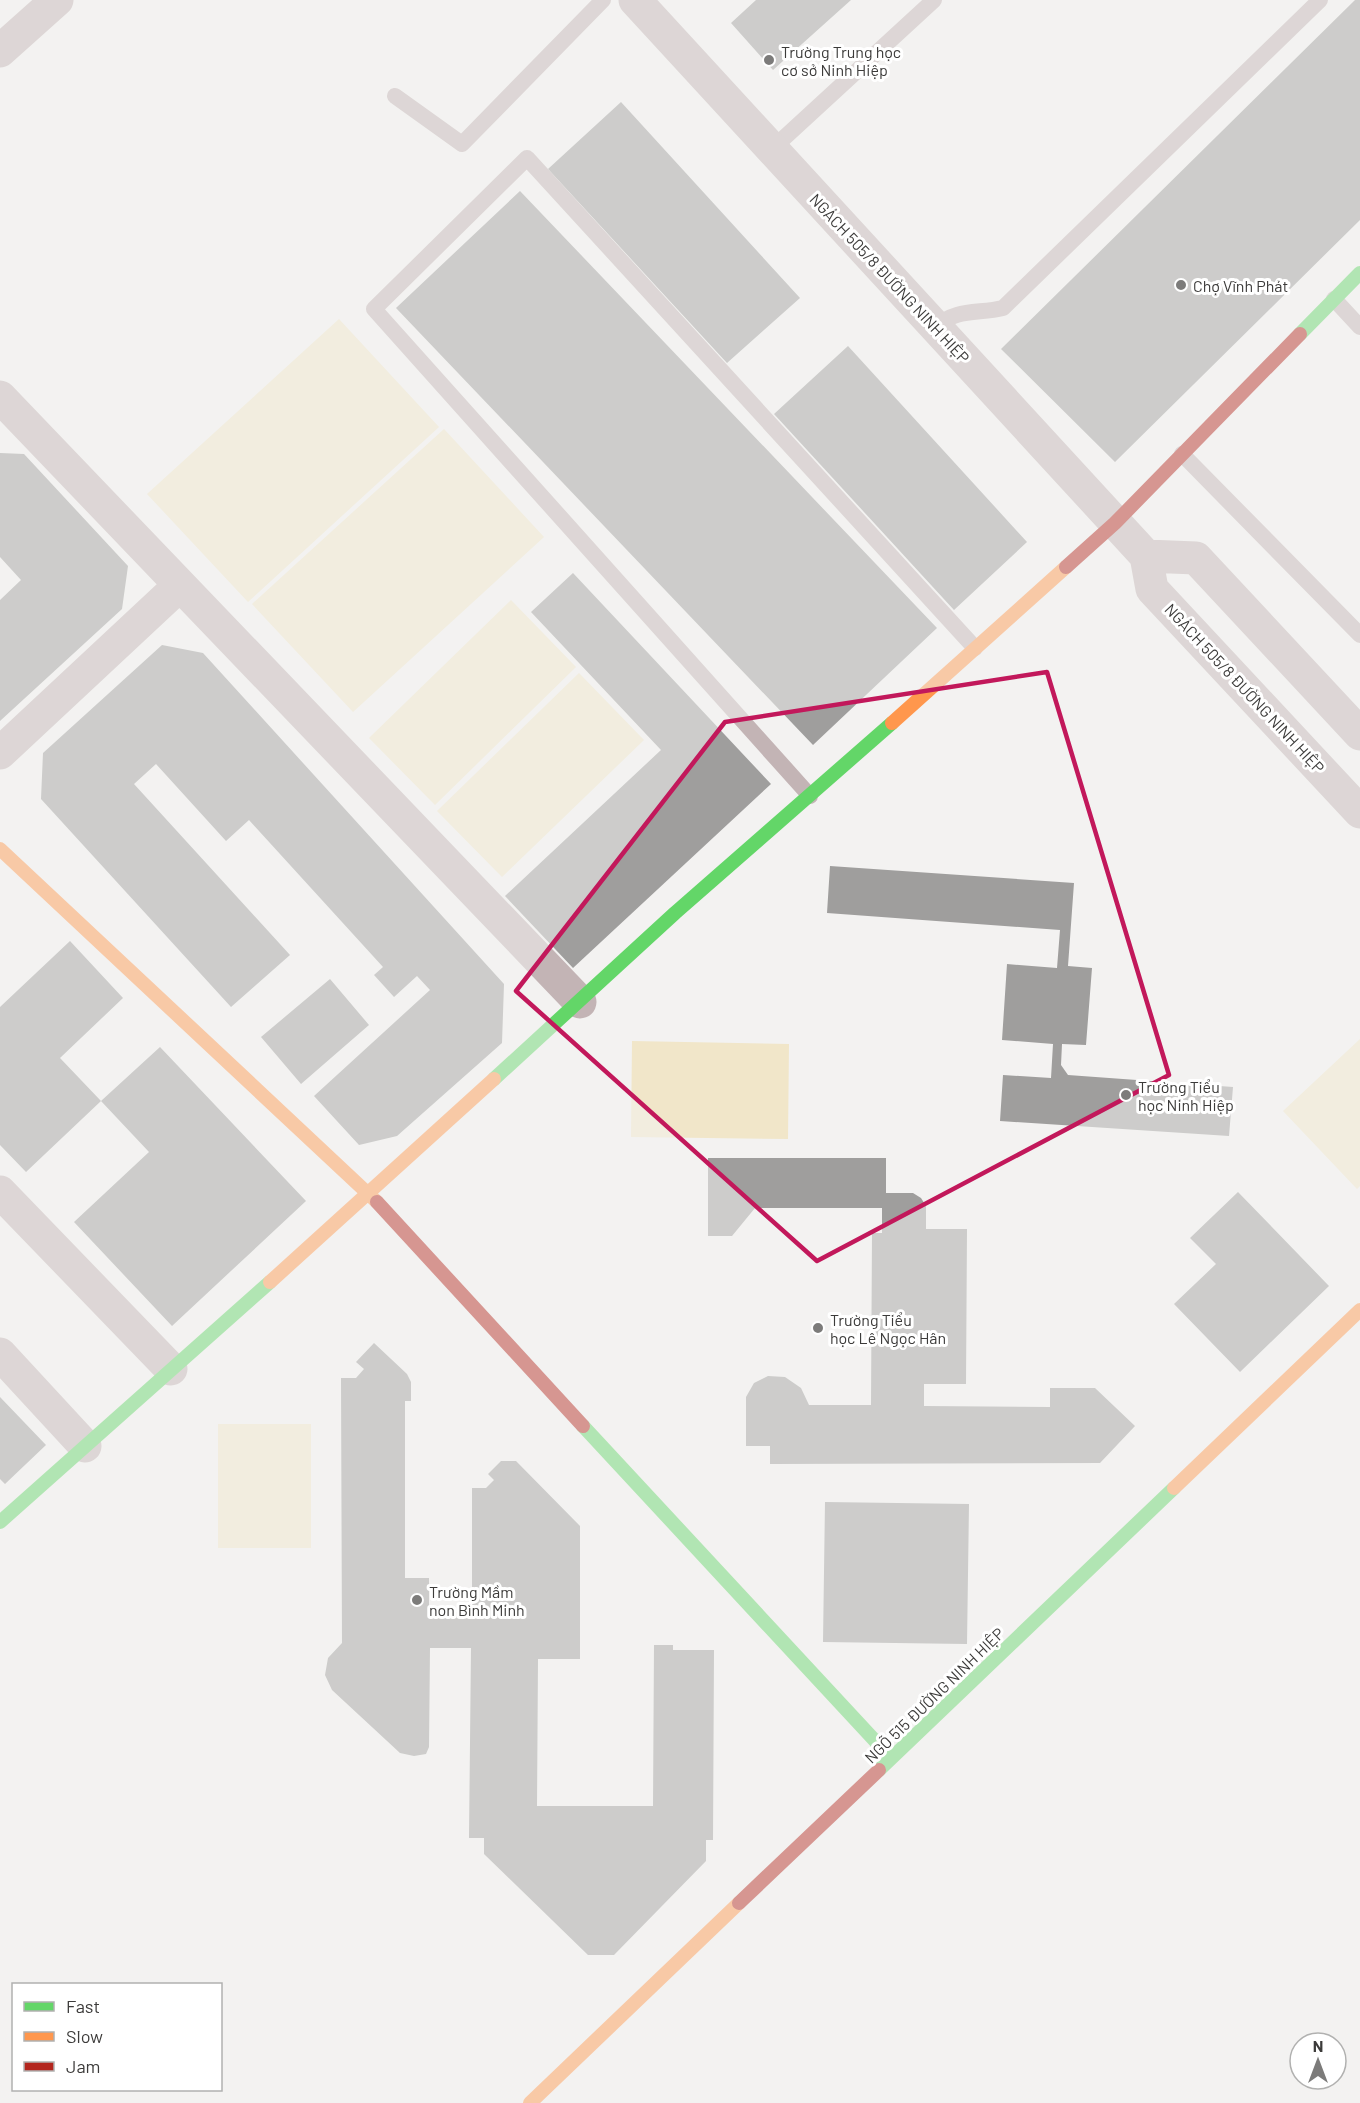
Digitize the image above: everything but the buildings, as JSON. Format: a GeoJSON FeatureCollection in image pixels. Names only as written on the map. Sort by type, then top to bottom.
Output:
{"type":"FeatureCollection","features":[{"type":"Feature","properties":{"kind":"street"},"geometry":{"type":"LineString","coordinates":[[0,51],[57,0]]}},
{"type":"Feature","properties":{"kind":"street","name":"NGÁCH 505/8 ĐƯỜNG NINH HIỆP"},"geometry":{"type":"LineString","coordinates":[[635,0],[1146,556],[1152,589],[1360,812]]}},
{"type":"Feature","properties":{"kind":"street"},"geometry":{"type":"LineString","coordinates":[[0,1522],[369,1194],[675,913],[810,796],[1115,523],[1360,273]]}},
{"type":"Feature","properties":{"kind":"street"},"geometry":{"type":"LineString","coordinates":[[0,397],[580,1002]]}},
{"type":"Feature","properties":{"kind":"street"},"geometry":{"type":"LineString","coordinates":[[1146,556],[1196,558],[1360,734]]}},
{"type":"Feature","properties":{"kind":"street"},"geometry":{"type":"LineString","coordinates":[[0,753],[180,585]]}},
{"type":"Feature","properties":{"kind":"street"},"geometry":{"type":"LineString","coordinates":[[0,849],[369,1194],[891,1758]]}},
{"type":"Feature","properties":{"kind":"street"},"geometry":{"type":"LineString","coordinates":[[0,1192],[171,1369]]}},
{"type":"Feature","properties":{"kind":"street","name":"NGÕ 515 ĐƯỜNG NINH HIỆP"},"geometry":{"type":"LineString","coordinates":[[530,2103],[1360,1310]]}},
{"type":"Feature","properties":{"kind":"street"},"geometry":{"type":"LineString","coordinates":[[0,1354],[85,1446]]}},
{"type":"Feature","properties":{"kind":"lane"},"geometry":{"type":"LineString","coordinates":[[395,96],[462,144],[603,0]]}},
{"type":"Feature","properties":{"kind":"lane"},"geometry":{"type":"LineString","coordinates":[[772,149],[934,0]]}},
{"type":"Feature","properties":{"kind":"lane"},"geometry":{"type":"LineString","coordinates":[[936,327],[945,318],[958,314],[1003,308],[1320,0]]}},
{"type":"Feature","properties":{"kind":"lane"},"geometry":{"type":"LineString","coordinates":[[810,796],[374,309],[527,158],[975,648]]}},
{"type":"Feature","properties":{"kind":"lane"},"geometry":{"type":"LineString","coordinates":[[1334,299],[1360,327]]}},
{"type":"Feature","properties":{"kind":"lane"},"geometry":{"type":"LineString","coordinates":[[1182,454],[1357,627]]}},
{"type":"Feature","properties":{"kind":"highlighted area"},"geometry":{"type":"Polygon","coordinates":[[[1047,672],[1169,1075],[817,1261],[516,991],[725,722],[1047,672]]]}},
{"type":"Feature","properties":{"kind":"shaded area"},"geometry":{"type":"Polygon","coordinates":[[[339,319],[439,427],[248,602],[147,494],[339,319]]]}},
{"type":"Feature","properties":{"kind":"shaded area"},"geometry":{"type":"Polygon","coordinates":[[[444,429],[544,537],[353,712],[252,604],[444,429]]]}},
{"type":"Feature","properties":{"kind":"shaded area"},"geometry":{"type":"Polygon","coordinates":[[[511,600],[576,667],[435,805],[369,738],[511,600]]]}},
{"type":"Feature","properties":{"kind":"shaded area"},"geometry":{"type":"Polygon","coordinates":[[[579,673],[644,740],[502,877],[437,811],[579,673]]]}},
{"type":"Feature","properties":{"kind":"shaded area"},"geometry":{"type":"Polygon","coordinates":[[[1360,1039],[1360,1186],[1357,1189],[1283,1111],[1360,1039]]]}},
{"type":"Feature","properties":{"kind":"shaded area"},"geometry":{"type":"Polygon","coordinates":[[[632,1041],[789,1044],[788,1139],[631,1137],[632,1041]]]}},
{"type":"Feature","properties":{"kind":"shaded area"},"geometry":{"type":"Polygon","coordinates":[[[218,1424],[311,1424],[311,1548],[218,1548],[218,1424]]]}},
{"type":"Feature","properties":{"kind":"traffic: fast"},"geometry":{"type":"LineString","coordinates":[[1300,334],[1360,273]]}},
{"type":"Feature","properties":{"kind":"traffic: fast"},"geometry":{"type":"LineString","coordinates":[[494,1079],[675,913],[892,723]]}},
{"type":"Feature","properties":{"kind":"traffic: fast"},"geometry":{"type":"LineString","coordinates":[[0,1522],[270,1282]]}},
{"type":"Feature","properties":{"kind":"traffic: fast"},"geometry":{"type":"LineString","coordinates":[[583,1426],[891,1758]]}},
{"type":"Feature","properties":{"kind":"traffic: fast"},"geometry":{"type":"LineString","coordinates":[[879,1770],[1174,1488]]}},
{"type":"Feature","properties":{"kind":"traffic: slow"},"geometry":{"type":"LineString","coordinates":[[892,723],[1066,567]]}},
{"type":"Feature","properties":{"kind":"traffic: slow"},"geometry":{"type":"LineString","coordinates":[[0,849],[377,1202]]}},
{"type":"Feature","properties":{"kind":"traffic: slow"},"geometry":{"type":"LineString","coordinates":[[270,1282],[494,1079]]}},
{"type":"Feature","properties":{"kind":"traffic: slow"},"geometry":{"type":"LineString","coordinates":[[1174,1488],[1360,1310]]}},
{"type":"Feature","properties":{"kind":"traffic: slow"},"geometry":{"type":"LineString","coordinates":[[530,2103],[739,1903]]}},
{"type":"Feature","properties":{"kind":"traffic: jam"},"geometry":{"type":"LineString","coordinates":[[1066,567],[1115,523],[1300,334]]}},
{"type":"Feature","properties":{"kind":"traffic: jam"},"geometry":{"type":"LineString","coordinates":[[377,1202],[583,1426]]}},
{"type":"Feature","properties":{"kind":"traffic: jam"},"geometry":{"type":"LineString","coordinates":[[739,1903],[879,1770]]}},
{"type":"Feature","properties":{"kind":"place","name":"Trường Trung học cơ sở Ninh Hiệp"},"geometry":{"type":"Point","coordinates":[769,60]}},
{"type":"Feature","properties":{"kind":"place","name":"Chợ Vĩnh Phát"},"geometry":{"type":"Point","coordinates":[1181,285]}},
{"type":"Feature","properties":{"kind":"place","name":"Trường Tiểu học Ninh Hiệp"},"geometry":{"type":"Point","coordinates":[1126,1095]}},
{"type":"Feature","properties":{"kind":"place","name":"Trường Tiểu học Lê Ngọc Hân"},"geometry":{"type":"Point","coordinates":[818,1328]}},
{"type":"Feature","properties":{"kind":"place","name":"Trường Mầm non Bình Minh"},"geometry":{"type":"Point","coordinates":[417,1600]}}]}
